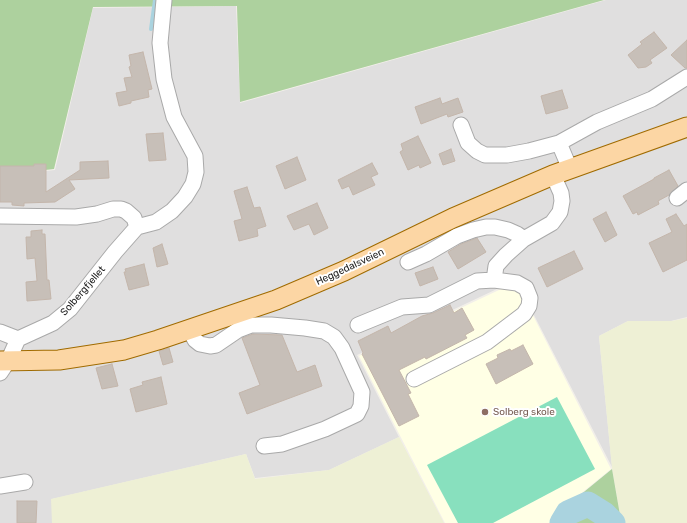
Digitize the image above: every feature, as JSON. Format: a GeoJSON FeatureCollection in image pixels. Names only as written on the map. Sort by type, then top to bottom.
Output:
{"type":"FeatureCollection","features":[{"type":"Feature","properties":{"kind":"main road","name":"Heggedalsveien"},"geometry":{"type":"LineString","coordinates":[[3,365],[59,360],[124,350],[276,300],[311,286],[453,218],[561,172],[687,127]]}},
{"type":"Feature","properties":{"kind":"street","name":"Solbergfjellet"},"geometry":{"type":"LineString","coordinates":[[18,339],[53,323],[70,309],[115,252],[137,228],[156,222],[172,211],[186,197],[193,184],[196,172],[195,156],[174,117],[164,79],[160,43],[164,0]]}},
{"type":"Feature","properties":{"kind":"street"},"geometry":{"type":"LineString","coordinates":[[461,125],[468,143],[477,151],[485,155],[507,155],[529,151],[559,143],[597,122],[652,99],[687,77]]}},
{"type":"Feature","properties":{"kind":"street"},"geometry":{"type":"LineString","coordinates":[[494,280],[496,266],[506,255],[524,239],[552,223],[560,212],[562,202],[559,143]]}},
{"type":"Feature","properties":{"kind":"street"},"geometry":{"type":"LineString","coordinates":[[0,216],[76,217],[96,214],[113,209],[121,209],[126,211],[134,218],[137,228]]}},
{"type":"Feature","properties":{"kind":"street"},"geometry":{"type":"LineString","coordinates":[[408,262],[426,254],[457,236],[486,227],[495,227],[508,230],[524,239]]}},
{"type":"Feature","properties":{"kind":"street"},"geometry":{"type":"LineString","coordinates":[[358,325],[402,307],[429,305],[477,281],[494,280],[517,283],[526,288],[530,298],[529,306],[524,314],[487,342],[414,379]]}},
{"type":"Feature","properties":{"kind":"street"},"geometry":{"type":"LineString","coordinates":[[189,329],[195,340],[200,344],[210,346],[216,345],[238,330],[251,325],[305,328],[324,331],[334,337],[342,348],[362,392],[361,406],[357,414],[325,429],[282,444],[264,446]]}},
{"type":"Feature","properties":{"kind":"street"},"geometry":{"type":"LineString","coordinates":[[0,332],[18,339],[3,365]]}},
{"type":"Feature","properties":{"kind":"street"},"geometry":{"type":"LineString","coordinates":[[0,486],[25,482]]}},
{"type":"Feature","properties":{"kind":"shaded area"},"geometry":{"type":"Polygon","coordinates":[[[606,0],[687,0],[687,317],[671,321],[628,321],[599,336],[612,467],[516,280],[357,355],[399,437],[329,470],[255,478],[246,454],[52,499],[52,523],[0,523],[0,176],[55,170],[93,8],[236,6],[240,103],[606,0]]]}},
{"type":"Feature","properties":{"kind":"shaded area","name":"Solberg skole"},"geometry":{"type":"Polygon","coordinates":[[[516,282],[611,469],[557,513],[550,523],[445,523],[359,356],[516,282]]]}},
{"type":"Feature","properties":{"kind":"shaded area"},"geometry":{"type":"Polygon","coordinates":[[[687,318],[687,523],[623,523],[621,521],[612,468],[599,336],[628,321],[672,321],[687,318]]]}},
{"type":"Feature","properties":{"kind":"shaded area"},"geometry":{"type":"Polygon","coordinates":[[[399,437],[444,523],[52,523],[51,499],[246,454],[255,479],[329,470],[399,437]]]}},
{"type":"Feature","properties":{"kind":"green space"},"geometry":{"type":"Polygon","coordinates":[[[0,0],[604,0],[240,102],[237,6],[93,7],[54,169],[0,175],[0,0]]]}},
{"type":"Feature","properties":{"kind":"green space"},"geometry":{"type":"Polygon","coordinates":[[[557,397],[595,469],[493,523],[458,523],[427,465],[557,397]]]}},
{"type":"Feature","properties":{"kind":"green space"},"geometry":{"type":"Polygon","coordinates":[[[612,469],[622,523],[550,523],[557,514],[612,469]]]}},
{"type":"Feature","properties":{"kind":"building"},"geometry":{"type":"Polygon","coordinates":[[[654,32],[667,48],[650,60],[652,63],[646,67],[638,68],[628,55],[642,44],[640,42],[654,32]]]}},
{"type":"Feature","properties":{"kind":"building"},"geometry":{"type":"Polygon","coordinates":[[[687,40],[687,68],[685,68],[671,55],[687,40]]]}},
{"type":"Feature","properties":{"kind":"building"},"geometry":{"type":"Polygon","coordinates":[[[143,52],[152,89],[148,90],[149,97],[131,101],[131,103],[119,106],[116,93],[127,91],[124,78],[132,77],[129,67],[131,66],[129,55],[143,52]]]}},
{"type":"Feature","properties":{"kind":"building"},"geometry":{"type":"Polygon","coordinates":[[[562,90],[568,108],[546,114],[541,96],[562,90]]]}},
{"type":"Feature","properties":{"kind":"building"},"geometry":{"type":"Polygon","coordinates":[[[440,98],[442,104],[458,98],[463,112],[448,117],[447,114],[421,124],[415,107],[440,98]]]}},
{"type":"Feature","properties":{"kind":"building"},"geometry":{"type":"Polygon","coordinates":[[[163,133],[166,160],[149,161],[146,134],[163,133]]]}},
{"type":"Feature","properties":{"kind":"building"},"geometry":{"type":"Polygon","coordinates":[[[418,136],[431,163],[420,168],[419,165],[408,170],[400,152],[403,150],[401,144],[418,136]]]}},
{"type":"Feature","properties":{"kind":"building"},"geometry":{"type":"Polygon","coordinates":[[[451,149],[455,161],[443,165],[439,154],[451,149]]]}},
{"type":"Feature","properties":{"kind":"building"},"geometry":{"type":"Polygon","coordinates":[[[297,157],[306,180],[285,189],[276,166],[297,157]]]}},
{"type":"Feature","properties":{"kind":"building"},"geometry":{"type":"Polygon","coordinates":[[[108,161],[109,178],[69,180],[75,189],[55,202],[24,203],[24,206],[12,205],[12,202],[0,202],[0,166],[34,166],[34,164],[46,164],[46,192],[80,170],[80,162],[108,161]]]}},
{"type":"Feature","properties":{"kind":"building"},"geometry":{"type":"Polygon","coordinates":[[[372,163],[378,174],[371,177],[375,185],[353,195],[349,186],[342,189],[338,180],[372,163]]]}},
{"type":"Feature","properties":{"kind":"building"},"geometry":{"type":"Polygon","coordinates":[[[669,170],[678,186],[669,195],[658,201],[659,204],[638,215],[637,212],[633,214],[623,196],[669,170]]]}},
{"type":"Feature","properties":{"kind":"building"},"geometry":{"type":"Polygon","coordinates":[[[247,187],[254,208],[260,207],[266,226],[257,229],[258,236],[239,241],[234,221],[242,219],[234,191],[247,187]]]}},
{"type":"Feature","properties":{"kind":"building"},"geometry":{"type":"Polygon","coordinates":[[[317,203],[328,228],[314,235],[309,224],[294,230],[287,216],[317,203]]]}},
{"type":"Feature","properties":{"kind":"building"},"geometry":{"type":"Polygon","coordinates":[[[606,212],[617,235],[605,242],[593,219],[606,212]]]}},
{"type":"Feature","properties":{"kind":"building"},"geometry":{"type":"Polygon","coordinates":[[[676,214],[684,226],[687,224],[687,260],[663,272],[649,243],[672,232],[666,219],[676,214]]]}},
{"type":"Feature","properties":{"kind":"building"},"geometry":{"type":"Polygon","coordinates":[[[42,230],[42,234],[45,234],[47,280],[49,280],[51,299],[27,301],[26,282],[37,281],[35,258],[27,259],[26,237],[31,237],[31,231],[42,230]]]}},
{"type":"Feature","properties":{"kind":"building"},"geometry":{"type":"Polygon","coordinates":[[[477,238],[486,252],[458,269],[448,252],[461,244],[477,238]]]}},
{"type":"Feature","properties":{"kind":"building"},"geometry":{"type":"Polygon","coordinates":[[[162,244],[168,264],[157,267],[153,248],[162,244]]]}},
{"type":"Feature","properties":{"kind":"building"},"geometry":{"type":"Polygon","coordinates":[[[574,251],[583,269],[547,287],[538,268],[574,251]]]}},
{"type":"Feature","properties":{"kind":"building"},"geometry":{"type":"Polygon","coordinates":[[[144,264],[149,285],[129,290],[124,272],[126,272],[125,269],[144,264]]]}},
{"type":"Feature","properties":{"kind":"building"},"geometry":{"type":"Polygon","coordinates":[[[433,267],[438,279],[420,286],[415,273],[433,267]]]}},
{"type":"Feature","properties":{"kind":"building"},"geometry":{"type":"Polygon","coordinates":[[[450,305],[454,313],[462,308],[474,330],[465,335],[467,338],[426,359],[425,357],[399,370],[411,393],[408,394],[419,416],[399,426],[362,354],[363,353],[358,341],[388,326],[391,333],[422,316],[433,313],[450,305]]]}},
{"type":"Feature","properties":{"kind":"building"},"geometry":{"type":"Polygon","coordinates":[[[253,334],[282,335],[297,372],[315,365],[322,386],[247,414],[239,393],[260,385],[242,338],[253,334]]]}},
{"type":"Feature","properties":{"kind":"building"},"geometry":{"type":"Polygon","coordinates":[[[523,345],[533,364],[496,384],[486,364],[498,358],[497,355],[510,349],[511,351],[523,345]]]}},
{"type":"Feature","properties":{"kind":"building"},"geometry":{"type":"Polygon","coordinates":[[[169,348],[173,362],[163,365],[159,351],[169,348]]]}},
{"type":"Feature","properties":{"kind":"building"},"geometry":{"type":"Polygon","coordinates":[[[112,364],[118,386],[102,389],[96,368],[112,364]]]}},
{"type":"Feature","properties":{"kind":"building"},"geometry":{"type":"Polygon","coordinates":[[[161,377],[167,404],[136,412],[130,389],[143,385],[142,382],[161,377]]]}},
{"type":"Feature","properties":{"kind":"building"},"geometry":{"type":"Polygon","coordinates":[[[17,501],[37,501],[36,523],[17,523],[17,501]]]}},
{"type":"Feature","properties":{"kind":"waterway"},"geometry":{"type":"LineString","coordinates":[[151,29],[155,0]]}},
{"type":"Feature","properties":{"kind":"waterway"},"geometry":{"type":"LineString","coordinates":[[562,523],[568,513],[588,504],[604,514],[613,523]]}},
{"type":"Feature","properties":{"kind":"place","name":"Solberg skole"},"geometry":{"type":"Point","coordinates":[485,412]}}]}
